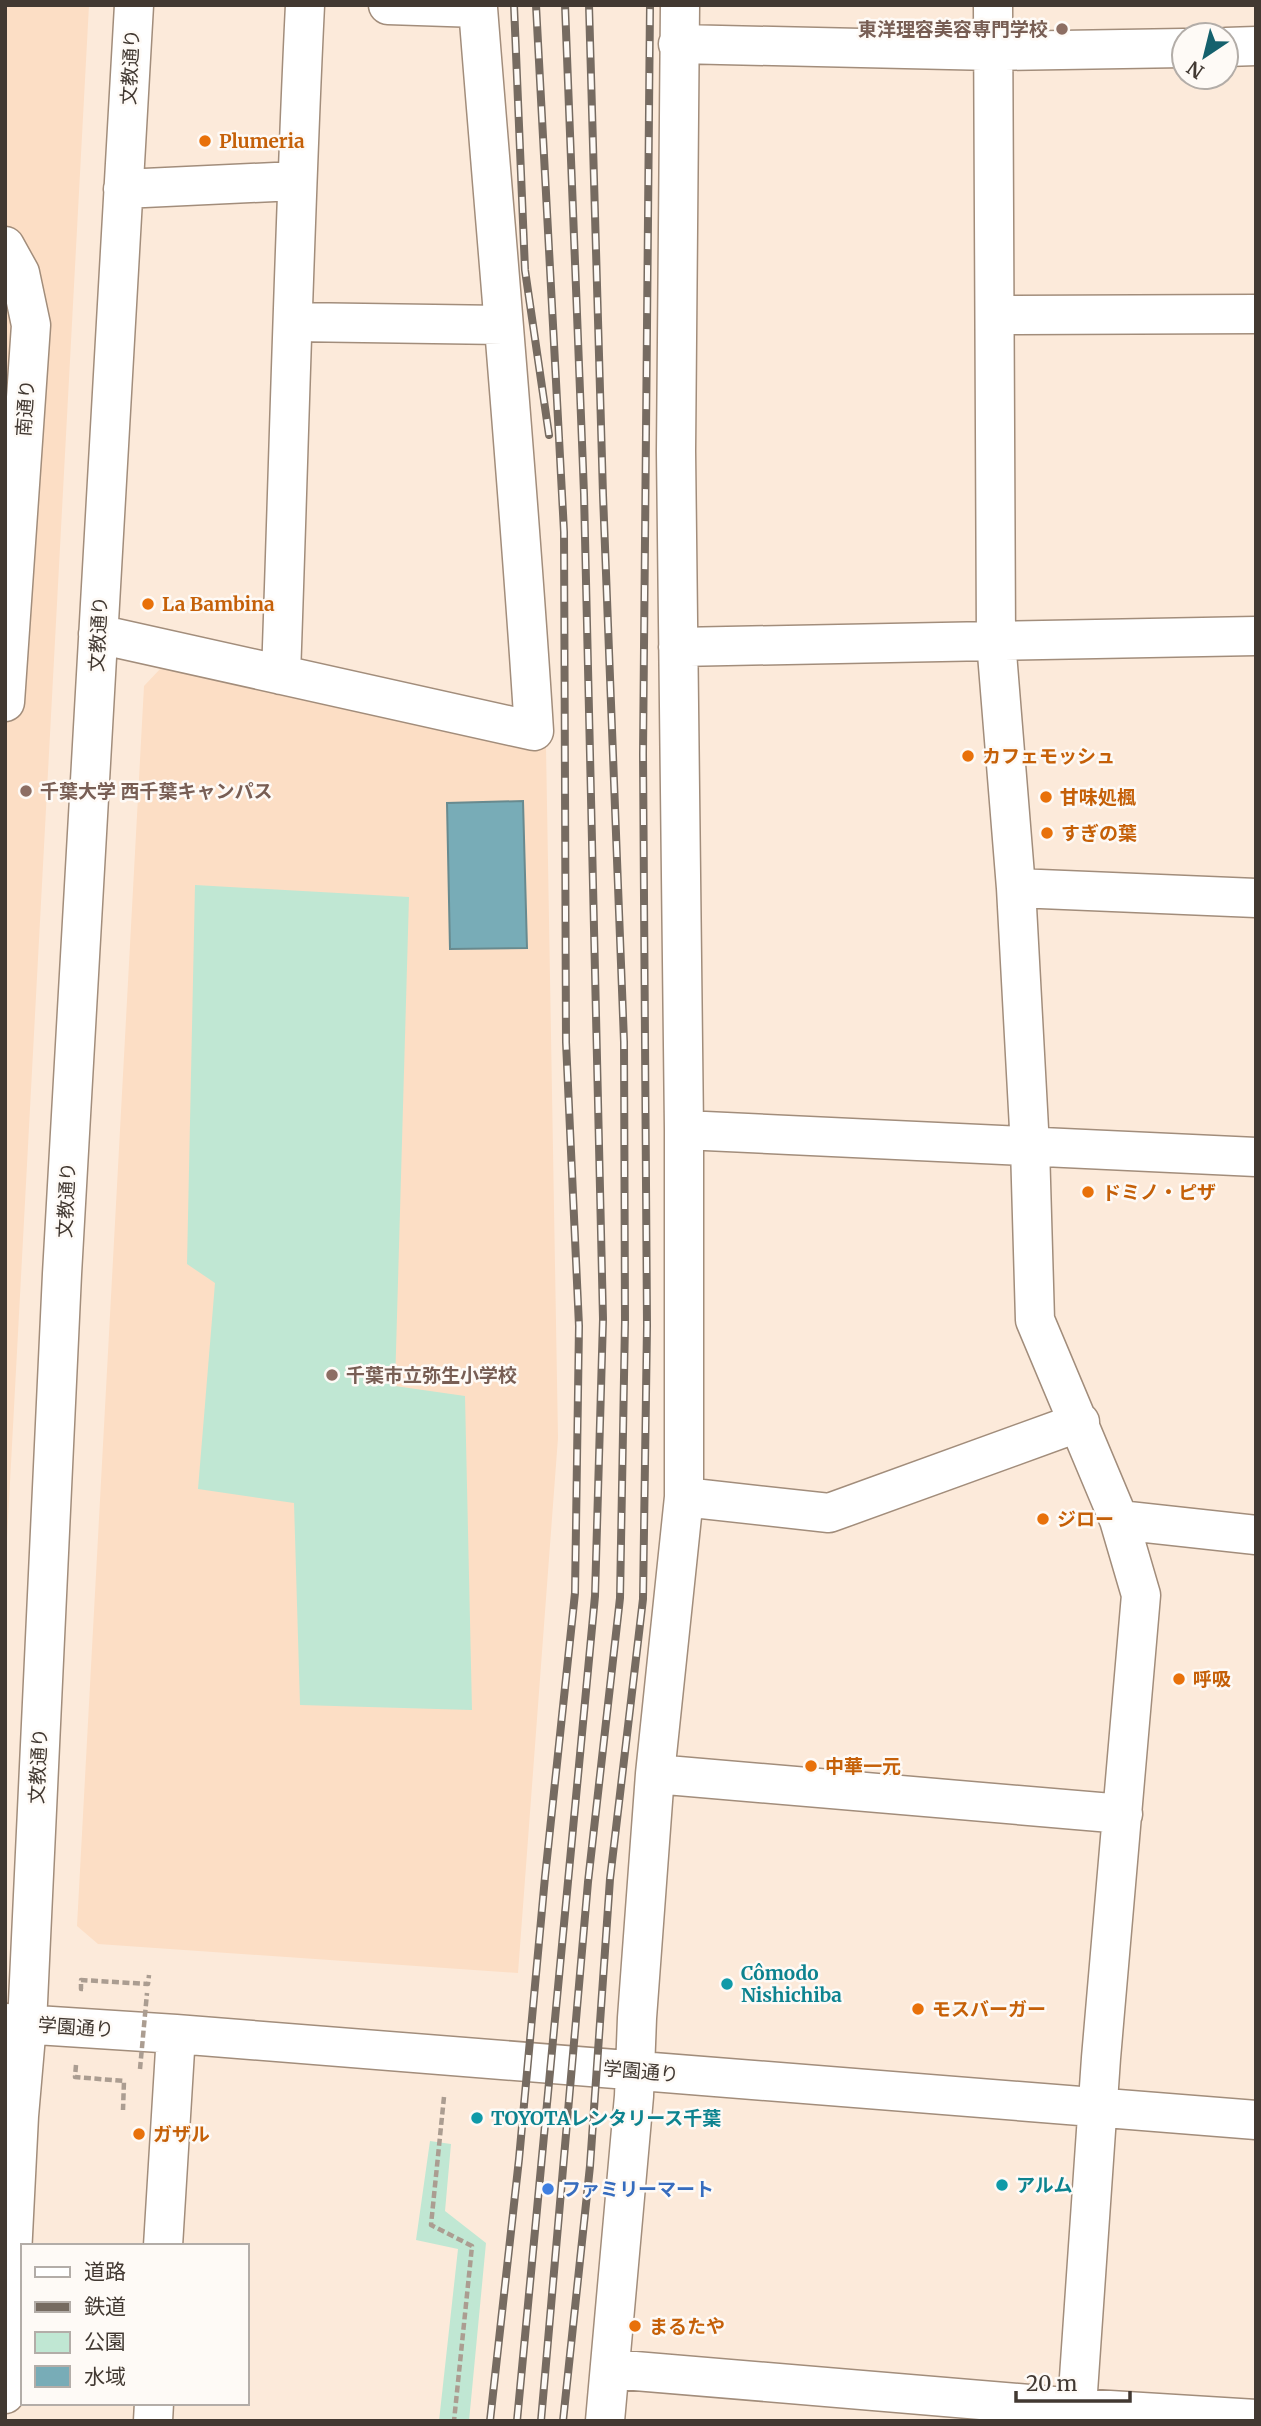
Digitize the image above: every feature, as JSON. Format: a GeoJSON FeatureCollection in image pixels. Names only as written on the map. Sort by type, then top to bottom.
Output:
{"type":"FeatureCollection","features":[{"type":"Feature","properties":{"kind":"street","name":"文教通り"},"geometry":{"type":"LineString","coordinates":[[5,2394],[19,2116],[12,2019],[62,1274],[134,5]]}},
{"type":"Feature","properties":{"kind":"street"},"geometry":{"type":"LineString","coordinates":[[281,675],[294,322],[296,181],[305,5]]}},
{"type":"Feature","properties":{"kind":"street"},"geometry":{"type":"LineString","coordinates":[[605,2421],[635,2071],[654,1774],[684,1497],[681,732],[676,465],[680,5]]}},
{"type":"Feature","properties":{"kind":"street"},"geometry":{"type":"LineString","coordinates":[[993,5],[996,641],[1016,888],[1030,1147],[1035,1320],[1119,1520],[1141,1594],[1097,2108],[1076,2415]]}},
{"type":"Feature","properties":{"kind":"street"},"geometry":{"type":"LineString","coordinates":[[98,634],[534,731],[521,519],[478,8],[411,6]]}},
{"type":"Feature","properties":{"kind":"street"},"geometry":{"type":"LineString","coordinates":[[678,44],[993,51],[1170,48]]}},
{"type":"Feature","properties":{"kind":"street"},"geometry":{"type":"LineString","coordinates":[[123,189],[296,181]]}},
{"type":"Feature","properties":{"kind":"street","name":"南通り"},"geometry":{"type":"LineString","coordinates":[[5,246],[20,273],[22,341],[6,678]]}},
{"type":"Feature","properties":{"kind":"street"},"geometry":{"type":"LineString","coordinates":[[5,296],[22,341]]}},
{"type":"Feature","properties":{"kind":"street"},"geometry":{"type":"LineString","coordinates":[[995,315],[1256,314]]}},
{"type":"Feature","properties":{"kind":"street"},"geometry":{"type":"LineString","coordinates":[[294,322],[503,325]]}},
{"type":"Feature","properties":{"kind":"street"},"geometry":{"type":"LineString","coordinates":[[678,647],[1256,636]]}},
{"type":"Feature","properties":{"kind":"street"},"geometry":{"type":"LineString","coordinates":[[1016,888],[1256,898]]}},
{"type":"Feature","properties":{"kind":"street"},"geometry":{"type":"LineString","coordinates":[[684,1130],[1256,1157]]}},
{"type":"Feature","properties":{"kind":"street"},"geometry":{"type":"LineString","coordinates":[[684,1497],[829,1513],[1080,1422]]}},
{"type":"Feature","properties":{"kind":"street"},"geometry":{"type":"LineString","coordinates":[[1119,1520],[1256,1535]]}},
{"type":"Feature","properties":{"kind":"street"},"geometry":{"type":"LineString","coordinates":[[654,1774],[1123,1814]]}},
{"type":"Feature","properties":{"kind":"street","name":"学園通り"},"geometry":{"type":"LineString","coordinates":[[12,2019],[1256,2120]]}},
{"type":"Feature","properties":{"kind":"street"},"geometry":{"type":"LineString","coordinates":[[163,2244],[176,2034]]}},
{"type":"Feature","properties":{"kind":"street"},"geometry":{"type":"LineString","coordinates":[[611,2369],[1076,2415],[1256,2419]]}},
{"type":"Feature","properties":{"kind":"path"},"geometry":{"type":"LineString","coordinates":[[94,1990],[81,1989],[81,1980],[148,1984],[149,1975]]}},
{"type":"Feature","properties":{"kind":"path"},"geometry":{"type":"LineString","coordinates":[[127,2068],[140,2069],[147,1993],[134,1992]]}},
{"type":"Feature","properties":{"kind":"path"},"geometry":{"type":"LineString","coordinates":[[89,2065],[76,2064],[75,2077],[124,2081],[123,2110]]}},
{"type":"Feature","properties":{"kind":"path"},"geometry":{"type":"LineString","coordinates":[[444,2097],[431,2225],[472,2246],[454,2421]]}},
{"type":"Feature","properties":{"kind":"shaded area","name":"千葉大学 西千葉キャンパス"},"geometry":{"type":"Polygon","coordinates":[[[5,5],[89,5],[5,1576],[5,5]]]}},
{"type":"Feature","properties":{"kind":"shaded area","name":"千葉市立弥生小学校"},"geometry":{"type":"Polygon","coordinates":[[[161,668],[546,747],[558,1438],[518,1973],[98,1944],[77,1926],[144,686],[161,668]]]}},
{"type":"Feature","properties":{"kind":"green space"},"geometry":{"type":"Polygon","coordinates":[[[195,885],[409,897],[395,1386],[465,1396],[472,1710],[300,1705],[294,1503],[198,1489],[215,1283],[187,1264],[195,885]]]}},
{"type":"Feature","properties":{"kind":"green space"},"geometry":{"type":"Polygon","coordinates":[[[430,2141],[451,2144],[445,2211],[486,2243],[469,2421],[439,2421],[458,2249],[416,2240],[430,2141]]]}},
{"type":"Feature","properties":{"kind":"water"},"geometry":{"type":"Polygon","coordinates":[[[523,801],[527,948],[450,949],[447,803],[523,801]]]}},
{"type":"Feature","properties":{"kind":"railway"},"geometry":{"type":"LineString","coordinates":[[514,5],[525,270],[549,435]]}},
{"type":"Feature","properties":{"kind":"railway"},"geometry":{"type":"LineString","coordinates":[[490,2421],[575,1593],[579,1326],[566,1042],[564,532],[536,5]]}},
{"type":"Feature","properties":{"kind":"railway"},"geometry":{"type":"LineString","coordinates":[[517,2421],[595,1596],[603,1319],[584,494],[565,5]]}},
{"type":"Feature","properties":{"kind":"railway"},"geometry":{"type":"LineString","coordinates":[[541,2421],[588,1882],[620,1598],[625,1322],[624,1042],[603,495],[589,5]]}},
{"type":"Feature","properties":{"kind":"railway"},"geometry":{"type":"LineString","coordinates":[[563,2421],[590,2166],[610,1879],[643,1599],[647,1326],[643,754],[650,5]]}},
{"type":"Feature","properties":{"kind":"place","name":"東洋理容美容専門学校"},"geometry":{"type":"Point","coordinates":[1062,29]}},
{"type":"Feature","properties":{"kind":"place","name":"Plumeria"},"geometry":{"type":"Point","coordinates":[205,141]}},
{"type":"Feature","properties":{"kind":"place","name":"La Bambina"},"geometry":{"type":"Point","coordinates":[148,604]}},
{"type":"Feature","properties":{"kind":"place","name":"カフェモッシュ"},"geometry":{"type":"Point","coordinates":[968,756]}},
{"type":"Feature","properties":{"kind":"place","name":"千葉大学 西千葉キャンパス"},"geometry":{"type":"Point","coordinates":[26,791]}},
{"type":"Feature","properties":{"kind":"place","name":"甘味処楓"},"geometry":{"type":"Point","coordinates":[1046,797]}},
{"type":"Feature","properties":{"kind":"place","name":"すぎの葉"},"geometry":{"type":"Point","coordinates":[1047,833]}},
{"type":"Feature","properties":{"kind":"place","name":"ドミノ・ピザ"},"geometry":{"type":"Point","coordinates":[1088,1192]}},
{"type":"Feature","properties":{"kind":"place","name":"千葉市立弥生小学校"},"geometry":{"type":"Point","coordinates":[332,1375]}},
{"type":"Feature","properties":{"kind":"place","name":"ジロー"},"geometry":{"type":"Point","coordinates":[1043,1519]}},
{"type":"Feature","properties":{"kind":"place","name":"呼吸"},"geometry":{"type":"Point","coordinates":[1179,1679]}},
{"type":"Feature","properties":{"kind":"place","name":"中華一元"},"geometry":{"type":"Point","coordinates":[811,1766]}},
{"type":"Feature","properties":{"kind":"place","name":"Cômodo Nishichiba"},"geometry":{"type":"Point","coordinates":[727,1984]}},
{"type":"Feature","properties":{"kind":"place","name":"モスバーガー"},"geometry":{"type":"Point","coordinates":[918,2009]}},
{"type":"Feature","properties":{"kind":"place","name":"TOYOTAレンタリース千葉"},"geometry":{"type":"Point","coordinates":[477,2118]}},
{"type":"Feature","properties":{"kind":"place","name":"ガザル"},"geometry":{"type":"Point","coordinates":[139,2134]}},
{"type":"Feature","properties":{"kind":"place","name":"アルム"},"geometry":{"type":"Point","coordinates":[1002,2185]}},
{"type":"Feature","properties":{"kind":"place","name":"ファミリーマート"},"geometry":{"type":"Point","coordinates":[548,2189]}},
{"type":"Feature","properties":{"kind":"place","name":"まるたや"},"geometry":{"type":"Point","coordinates":[635,2326]}}]}
